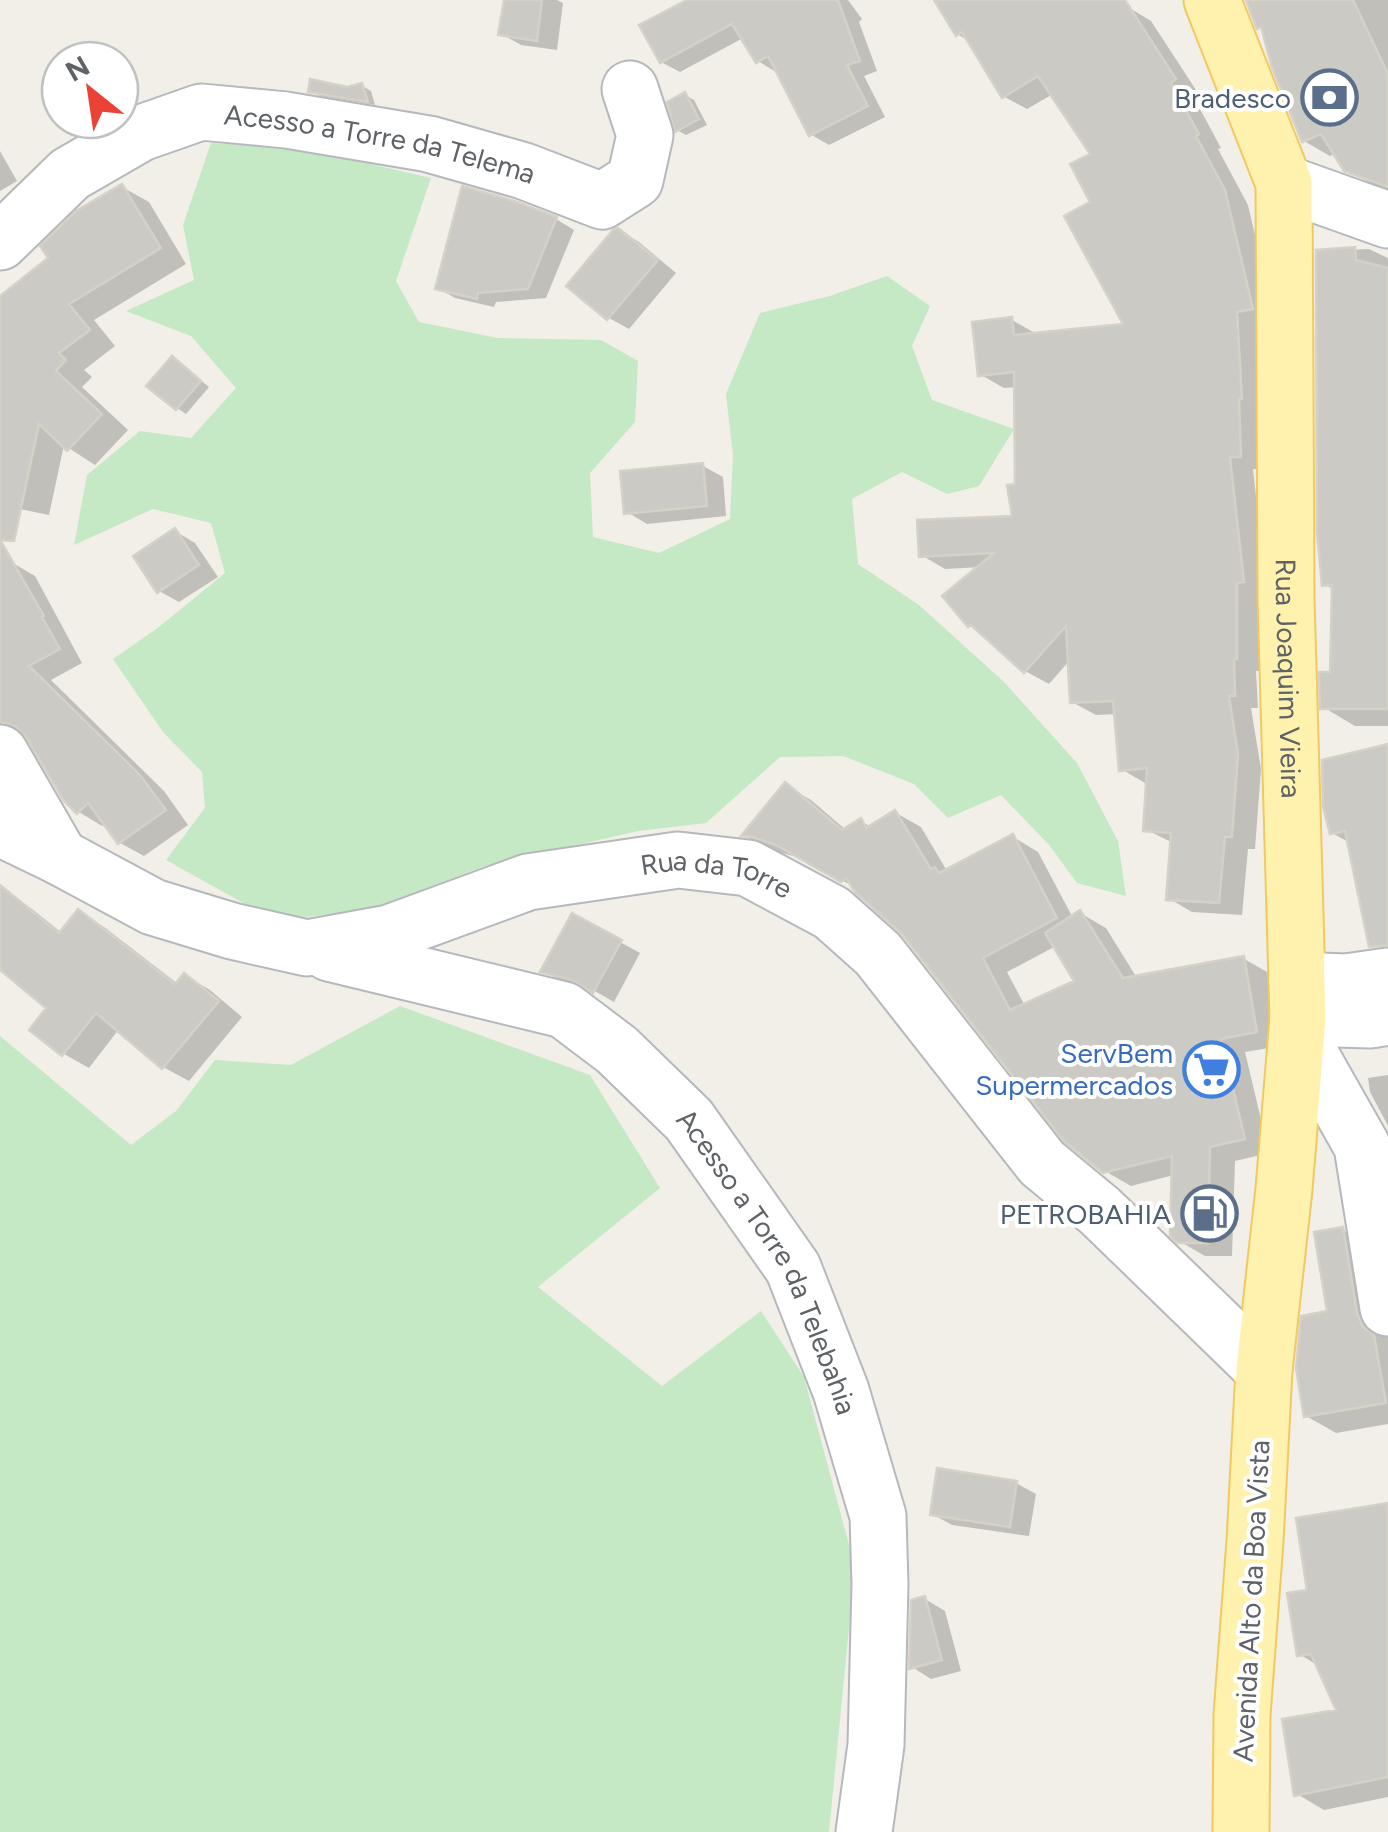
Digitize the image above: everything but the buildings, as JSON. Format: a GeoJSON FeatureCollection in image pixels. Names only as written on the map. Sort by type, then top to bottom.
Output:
{"type":"FeatureCollection","features":[{"type":"Feature","properties":{"kind":"main road","name":"Rua Joaquim Vieira"},"geometry":{"type":"LineString","coordinates":[[1212,0],[1284,183],[1286,598],[1298,1010],[1264,1370]]}},
{"type":"Feature","properties":{"kind":"main road","name":"Avenida Alto da Boa Vista"},"geometry":{"type":"LineString","coordinates":[[1242,1832],[1242,1715],[1264,1370]]}},
{"type":"Feature","properties":{"kind":"street","name":"Acesso a Torre da Telema"},"geometry":{"type":"LineString","coordinates":[[0,242],[70,174],[142,133],[201,112],[286,120],[428,144],[524,171],[602,201],[635,180],[645,135],[630,89]]}},
{"type":"Feature","properties":{"kind":"street"},"geometry":{"type":"LineString","coordinates":[[1284,183],[1388,220]]}},
{"type":"Feature","properties":{"kind":"street"},"geometry":{"type":"LineString","coordinates":[[0,753],[60,857]]}},
{"type":"Feature","properties":{"kind":"street","name":"Rua da Torre"},"geometry":{"type":"LineString","coordinates":[[0,828],[152,907],[307,948],[389,933],[528,882],[678,860],[748,868],[832,913],[878,954],[1042,1163],[1100,1211],[1264,1370]]}},
{"type":"Feature","properties":{"kind":"street","name":"Acesso a Torre da Telebahia"},"geometry":{"type":"LineString","coordinates":[[307,948],[564,1010],[618,1050],[689,1120],[794,1268],[841,1391],[878,1516],[876,1744],[864,1832]]}},
{"type":"Feature","properties":{"kind":"street"},"geometry":{"type":"LineString","coordinates":[[1298,1010],[1346,982],[1388,976]]}},
{"type":"Feature","properties":{"kind":"street"},"geometry":{"type":"LineString","coordinates":[[1298,1010],[1371,1020],[1388,1018]]}},
{"type":"Feature","properties":{"kind":"street"},"geometry":{"type":"LineString","coordinates":[[1298,1010],[1362,1146],[1388,1308]]}},
{"type":"Feature","properties":{"kind":"green space"},"geometry":{"type":"Polygon","coordinates":[[[211,143],[305,149],[431,178],[396,281],[419,322],[498,338],[601,340],[638,361],[635,422],[590,473],[593,537],[659,553],[730,519],[733,456],[726,394],[760,313],[830,296],[887,276],[930,306],[912,346],[932,400],[1014,429],[979,486],[947,494],[902,472],[852,499],[858,564],[919,605],[1004,682],[1077,763],[1118,841],[1126,896],[1077,883],[1050,846],[1001,795],[948,818],[914,784],[843,756],[780,757],[706,823],[638,831],[482,867],[369,909],[299,918],[245,904],[166,860],[205,808],[202,772],[163,732],[113,659],[225,573],[211,523],[153,509],[74,545],[87,475],[140,431],[191,438],[236,388],[191,336],[126,311],[194,280],[183,225],[211,143]]]}},
{"type":"Feature","properties":{"kind":"green space"},"geometry":{"type":"Polygon","coordinates":[[[400,1006],[590,1075],[660,1188],[538,1287],[662,1386],[761,1311],[804,1377],[855,1567],[829,1832],[0,1832],[0,1036],[131,1145],[176,1111],[215,1060],[291,1065],[400,1006]]]}},
{"type":"Feature","properties":{"kind":"place","name":"Bradesco"},"geometry":{"type":"Point","coordinates":[1330,98]}},
{"type":"Feature","properties":{"kind":"place","name":"ServBem Supermercados"},"geometry":{"type":"Point","coordinates":[1212,1069]}},
{"type":"Feature","properties":{"kind":"place","name":"PETROBAHIA"},"geometry":{"type":"Point","coordinates":[1210,1214]}}]}
